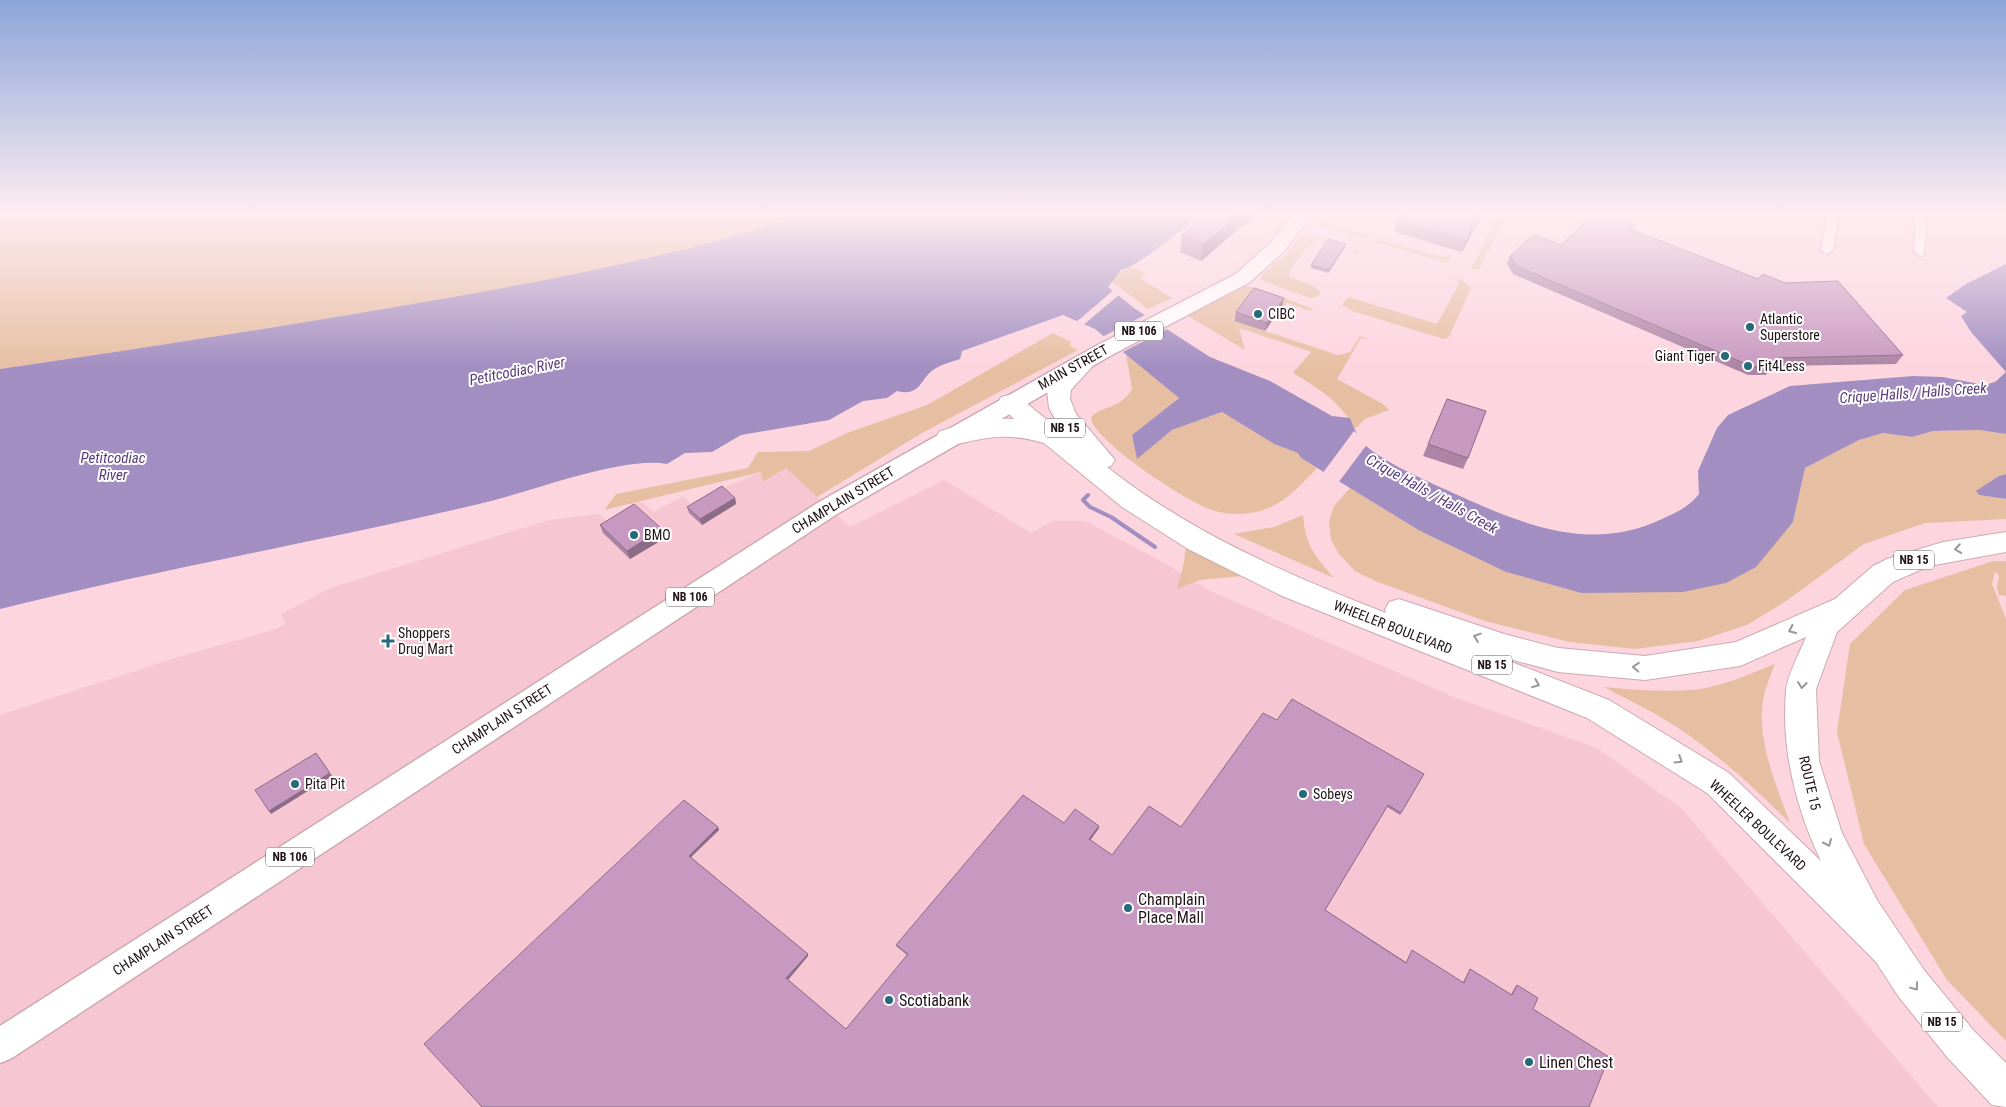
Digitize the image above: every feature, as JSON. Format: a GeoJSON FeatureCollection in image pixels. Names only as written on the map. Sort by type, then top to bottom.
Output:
{"type":"FeatureCollection","features":[{"type":"Feature","properties":{"kind":"highway"},"geometry":{"type":"LineString","coordinates":[[1094,356],[1059,389],[1058,403],[1062,414],[1104,463]]}},
{"type":"Feature","properties":{"kind":"highway","name":"WHEELER BOULEVARD"},"geometry":{"type":"LineString","coordinates":[[1018,398],[1059,442],[1131,500],[1198,542],[1292,588],[1598,709],[1718,783],[1885,948]]}},
{"type":"Feature","properties":{"kind":"highway","name":"WHEELER BOULEVARD"},"geometry":{"type":"LineString","coordinates":[[1018,398],[1146,493],[1190,520],[1328,586],[1503,646],[1558,660],[1645,668],[1740,654],[1836,610]]}},
{"type":"Feature","properties":{"kind":"highway"},"geometry":{"type":"LineString","coordinates":[[950,437],[1002,426],[1031,428],[1059,442]]}},
{"type":"Feature","properties":{"kind":"highway","name":"ROUTE 15"},"geometry":{"type":"LineString","coordinates":[[2006,542],[1945,551],[1913,560],[1883,573],[1858,590],[1836,610],[1816,641],[1803,678],[1799,721],[1804,770],[1819,824],[1846,884],[1885,948],[1938,1017],[2006,1091]]}},
{"type":"Feature","properties":{"kind":"main road","name":"MAIN STREET"},"geometry":{"type":"LineString","coordinates":[[1018,398],[1176,312],[1243,278],[1261,265]]}},
{"type":"Feature","properties":{"kind":"main road","name":"CHAMPLAIN STREET"},"geometry":{"type":"LineString","coordinates":[[0,1046],[828,508],[1018,398]]}},
{"type":"Feature","properties":{"kind":"shaded area"},"geometry":{"type":"Polygon","coordinates":[[[0,265],[618,265],[526,284],[430,301],[162,345],[0,369],[0,265]]]}},
{"type":"Feature","properties":{"kind":"shaded area"},"geometry":{"type":"Polygon","coordinates":[[[1274,265],[1294,265],[1289,271],[1290,277],[1314,286],[1320,292],[1319,296],[1310,298],[1263,281],[1261,277],[1274,265]]]}},
{"type":"Feature","properties":{"kind":"shaded area"},"geometry":{"type":"Polygon","coordinates":[[[1473,265],[1481,265],[1479,269],[1471,269],[1473,265]]]}},
{"type":"Feature","properties":{"kind":"shaded area"},"geometry":{"type":"Polygon","coordinates":[[[1131,267],[1146,274],[1140,278],[1172,298],[1148,309],[1112,282],[1116,275],[1131,267]]]}},
{"type":"Feature","properties":{"kind":"shaded area"},"geometry":{"type":"Polygon","coordinates":[[[1450,278],[1462,280],[1471,288],[1449,337],[1444,339],[1352,311],[1342,305],[1348,297],[1437,324],[1460,282],[1450,278]]]}},
{"type":"Feature","properties":{"kind":"shaded area"},"geometry":{"type":"Polygon","coordinates":[[[1245,286],[1257,288],[1314,309],[1310,311],[1287,303],[1285,306],[1250,295],[1232,320],[1338,355],[1350,352],[1360,336],[1369,339],[1361,338],[1337,379],[1383,404],[1389,410],[1365,419],[1355,429],[1336,403],[1320,390],[1293,373],[1311,352],[1239,328],[1245,350],[1188,316],[1245,286]]]}},
{"type":"Feature","properties":{"kind":"shaded area"},"geometry":{"type":"Polygon","coordinates":[[[1053,333],[1071,342],[1070,346],[1078,350],[922,433],[817,497],[786,468],[763,482],[761,472],[604,510],[616,494],[748,468],[758,452],[809,451],[847,433],[927,405],[1053,333]]]}},
{"type":"Feature","properties":{"kind":"shaded area"},"geometry":{"type":"Polygon","coordinates":[[[1126,354],[1179,398],[1132,435],[1137,458],[1172,430],[1222,412],[1274,444],[1298,453],[1301,458],[1317,468],[1287,497],[1270,508],[1260,511],[1231,514],[1212,510],[1183,496],[1123,455],[1095,427],[1091,417],[1095,413],[1122,401],[1132,389],[1126,354]]]}},
{"type":"Feature","properties":{"kind":"shaded area"},"geometry":{"type":"Polygon","coordinates":[[[1979,430],[2006,434],[2006,474],[1999,476],[1979,495],[2006,499],[2006,519],[1925,523],[1864,544],[1786,601],[1747,625],[1698,641],[1635,649],[1570,642],[1485,621],[1375,581],[1355,571],[1339,554],[1331,540],[1329,521],[1334,506],[1350,488],[1420,531],[1506,572],[1581,593],[1793,522],[1805,468],[1859,440],[1883,433],[1911,437],[1933,431],[1979,430]]]}},
{"type":"Feature","properties":{"kind":"shaded area"},"geometry":{"type":"Polygon","coordinates":[[[786,468],[850,527],[944,480],[1031,533],[1053,521],[1085,521],[1168,565],[1208,590],[1454,697],[1597,748],[1681,808],[1938,1107],[0,1107],[0,715],[181,656],[276,629],[286,624],[281,614],[330,588],[549,520],[599,514],[607,521],[640,501],[654,512],[683,496],[690,503],[761,472],[764,482],[786,468]]]}},
{"type":"Feature","properties":{"kind":"shaded area"},"geometry":{"type":"Polygon","coordinates":[[[1303,515],[1306,534],[1312,550],[1334,578],[1234,534],[1274,527],[1303,515]]]}},
{"type":"Feature","properties":{"kind":"shaded area"},"geometry":{"type":"Polygon","coordinates":[[[1186,545],[1243,576],[1200,580],[1177,589],[1186,545]]]}},
{"type":"Feature","properties":{"kind":"shaded area"},"geometry":{"type":"Polygon","coordinates":[[[1993,561],[2006,561],[2006,596],[1999,595],[1997,588],[1999,575],[1995,572],[1992,584],[2006,619],[2006,1041],[1947,980],[1864,844],[1837,732],[1850,644],[1905,590],[1993,561]]]}},
{"type":"Feature","properties":{"kind":"shaded area"},"geometry":{"type":"Polygon","coordinates":[[[1775,664],[1763,700],[1763,732],[1769,763],[1790,823],[1748,783],[1704,746],[1664,719],[1604,687],[1671,691],[1693,690],[1725,683],[1775,664]]]}},
{"type":"Feature","properties":{"kind":"water","name":"Petitcodiac River"},"geometry":{"type":"Polygon","coordinates":[[[618,265],[1134,265],[1122,269],[1108,287],[1134,308],[1210,357],[1270,381],[1332,416],[1350,418],[1362,442],[1380,456],[1404,470],[1503,514],[1555,530],[1582,534],[1608,534],[1635,529],[1682,509],[1699,494],[1698,471],[1717,428],[1728,415],[1790,386],[1913,376],[1943,377],[1984,385],[1995,382],[2006,372],[2006,434],[1979,430],[1933,431],[1912,437],[1883,433],[1859,440],[1805,468],[1793,522],[1756,567],[1726,583],[1683,592],[1581,593],[1506,572],[1420,531],[1301,458],[1298,453],[1274,444],[1222,412],[1172,430],[1137,459],[1132,435],[1179,398],[1095,329],[1063,315],[962,351],[960,359],[933,370],[911,392],[897,391],[887,398],[863,401],[829,420],[741,435],[712,452],[685,453],[667,464],[626,465],[602,470],[483,503],[120,581],[0,609],[0,369],[269,328],[526,284],[618,265]]]}},
{"type":"Feature","properties":{"kind":"water"},"geometry":{"type":"Polygon","coordinates":[[[2006,265],[2006,372],[1971,332],[1961,316],[1967,312],[1946,298],[1966,284],[2006,265]]]}},
{"type":"Feature","properties":{"kind":"water"},"geometry":{"type":"Polygon","coordinates":[[[2006,474],[2006,499],[1979,495],[1976,491],[1999,476],[2006,474]]]}},
{"type":"Feature","properties":{"kind":"pier"},"geometry":{"type":"Polygon","coordinates":[[[1115,289],[1120,294],[1082,326],[1075,323],[1115,289]]]}},
{"type":"Feature","properties":{"kind":"pier"},"geometry":{"type":"Polygon","coordinates":[[[1147,314],[1169,328],[1121,353],[1102,337],[1147,314]]]}},
{"type":"Feature","properties":{"kind":"pier"},"geometry":{"type":"Polygon","coordinates":[[[1354,431],[1368,443],[1338,483],[1322,474],[1354,431]]]}},
{"type":"Feature","properties":{"kind":"building"},"geometry":{"type":"Polygon","coordinates":[[[1311,265],[1332,265],[1329,270],[1311,265]]]}},
{"type":"Feature","properties":{"kind":"building","name":"Atlantic Superstore"},"geometry":{"type":"Polygon","coordinates":[[[1515,265],[1721,265],[1758,279],[1763,274],[1785,283],[1838,281],[1903,355],[1779,358],[1772,366],[1753,367],[1515,265]]]}},
{"type":"Feature","properties":{"kind":"building","name":"CIBC"},"geometry":{"type":"Polygon","coordinates":[[[1254,288],[1284,298],[1267,323],[1236,312],[1254,288]]]}},
{"type":"Feature","properties":{"kind":"building"},"geometry":{"type":"Polygon","coordinates":[[[1447,399],[1486,411],[1468,458],[1428,444],[1447,399]]]}},
{"type":"Feature","properties":{"kind":"building"},"geometry":{"type":"Polygon","coordinates":[[[722,486],[735,498],[700,519],[687,507],[722,486]]]}},
{"type":"Feature","properties":{"kind":"building","name":"BMO"},"geometry":{"type":"Polygon","coordinates":[[[634,504],[662,529],[627,551],[600,525],[634,504]]]}},
{"type":"Feature","properties":{"kind":"building","name":"Champlain Place Mall"},"geometry":{"type":"Polygon","coordinates":[[[1292,699],[1424,774],[1401,813],[1388,805],[1325,910],[1406,963],[1412,950],[1464,983],[1470,969],[1512,995],[1517,985],[1538,998],[1533,1009],[1609,1057],[1589,1107],[482,1107],[424,1044],[684,800],[718,827],[689,856],[808,954],[786,978],[846,1029],[908,954],[896,945],[1023,795],[1064,823],[1075,809],[1099,826],[1089,839],[1112,855],[1149,806],[1181,827],[1263,713],[1277,720],[1292,699]]]}},
{"type":"Feature","properties":{"kind":"building","name":"Pita Pit"},"geometry":{"type":"Polygon","coordinates":[[[316,753],[330,773],[269,811],[255,790],[316,753]]]}},
{"type":"Feature","properties":{"kind":"waterway"},"geometry":{"type":"LineString","coordinates":[[1088,495],[1083,500],[1090,507],[1111,517],[1155,547]]}},
{"type":"Feature","properties":{"kind":"place","name":"CIBC"},"geometry":{"type":"Point","coordinates":[1258,314]}},
{"type":"Feature","properties":{"kind":"place","name":"Atlantic Superstore"},"geometry":{"type":"Point","coordinates":[1750,327]}},
{"type":"Feature","properties":{"kind":"place","name":"Giant Tiger"},"geometry":{"type":"Point","coordinates":[1725,356]}},
{"type":"Feature","properties":{"kind":"place","name":"Fit4Less"},"geometry":{"type":"Point","coordinates":[1748,366]}},
{"type":"Feature","properties":{"kind":"place","name":"BMO"},"geometry":{"type":"Point","coordinates":[634,535]}},
{"type":"Feature","properties":{"kind":"place","name":"Shoppers Drug Mart"},"geometry":{"type":"Point","coordinates":[388,641]}},
{"type":"Feature","properties":{"kind":"place","name":"Pita Pit"},"geometry":{"type":"Point","coordinates":[295,784]}},
{"type":"Feature","properties":{"kind":"place","name":"Sobeys"},"geometry":{"type":"Point","coordinates":[1303,794]}},
{"type":"Feature","properties":{"kind":"place","name":"Champlain Place Mall"},"geometry":{"type":"Point","coordinates":[1128,908]}},
{"type":"Feature","properties":{"kind":"place","name":"Scotiabank"},"geometry":{"type":"Point","coordinates":[889,1000]}},
{"type":"Feature","properties":{"kind":"place","name":"Linen Chest"},"geometry":{"type":"Point","coordinates":[1529,1062]}},
{"type":"Feature","properties":{"kind":"water label","name":"Crique Halls / Halls Creek"},"geometry":{"type":"Point","coordinates":[1913,393]}},
{"type":"Feature","properties":{"kind":"water label","name":"Crique Halls / Halls Creek"},"geometry":{"type":"Point","coordinates":[1432,494]}}]}
